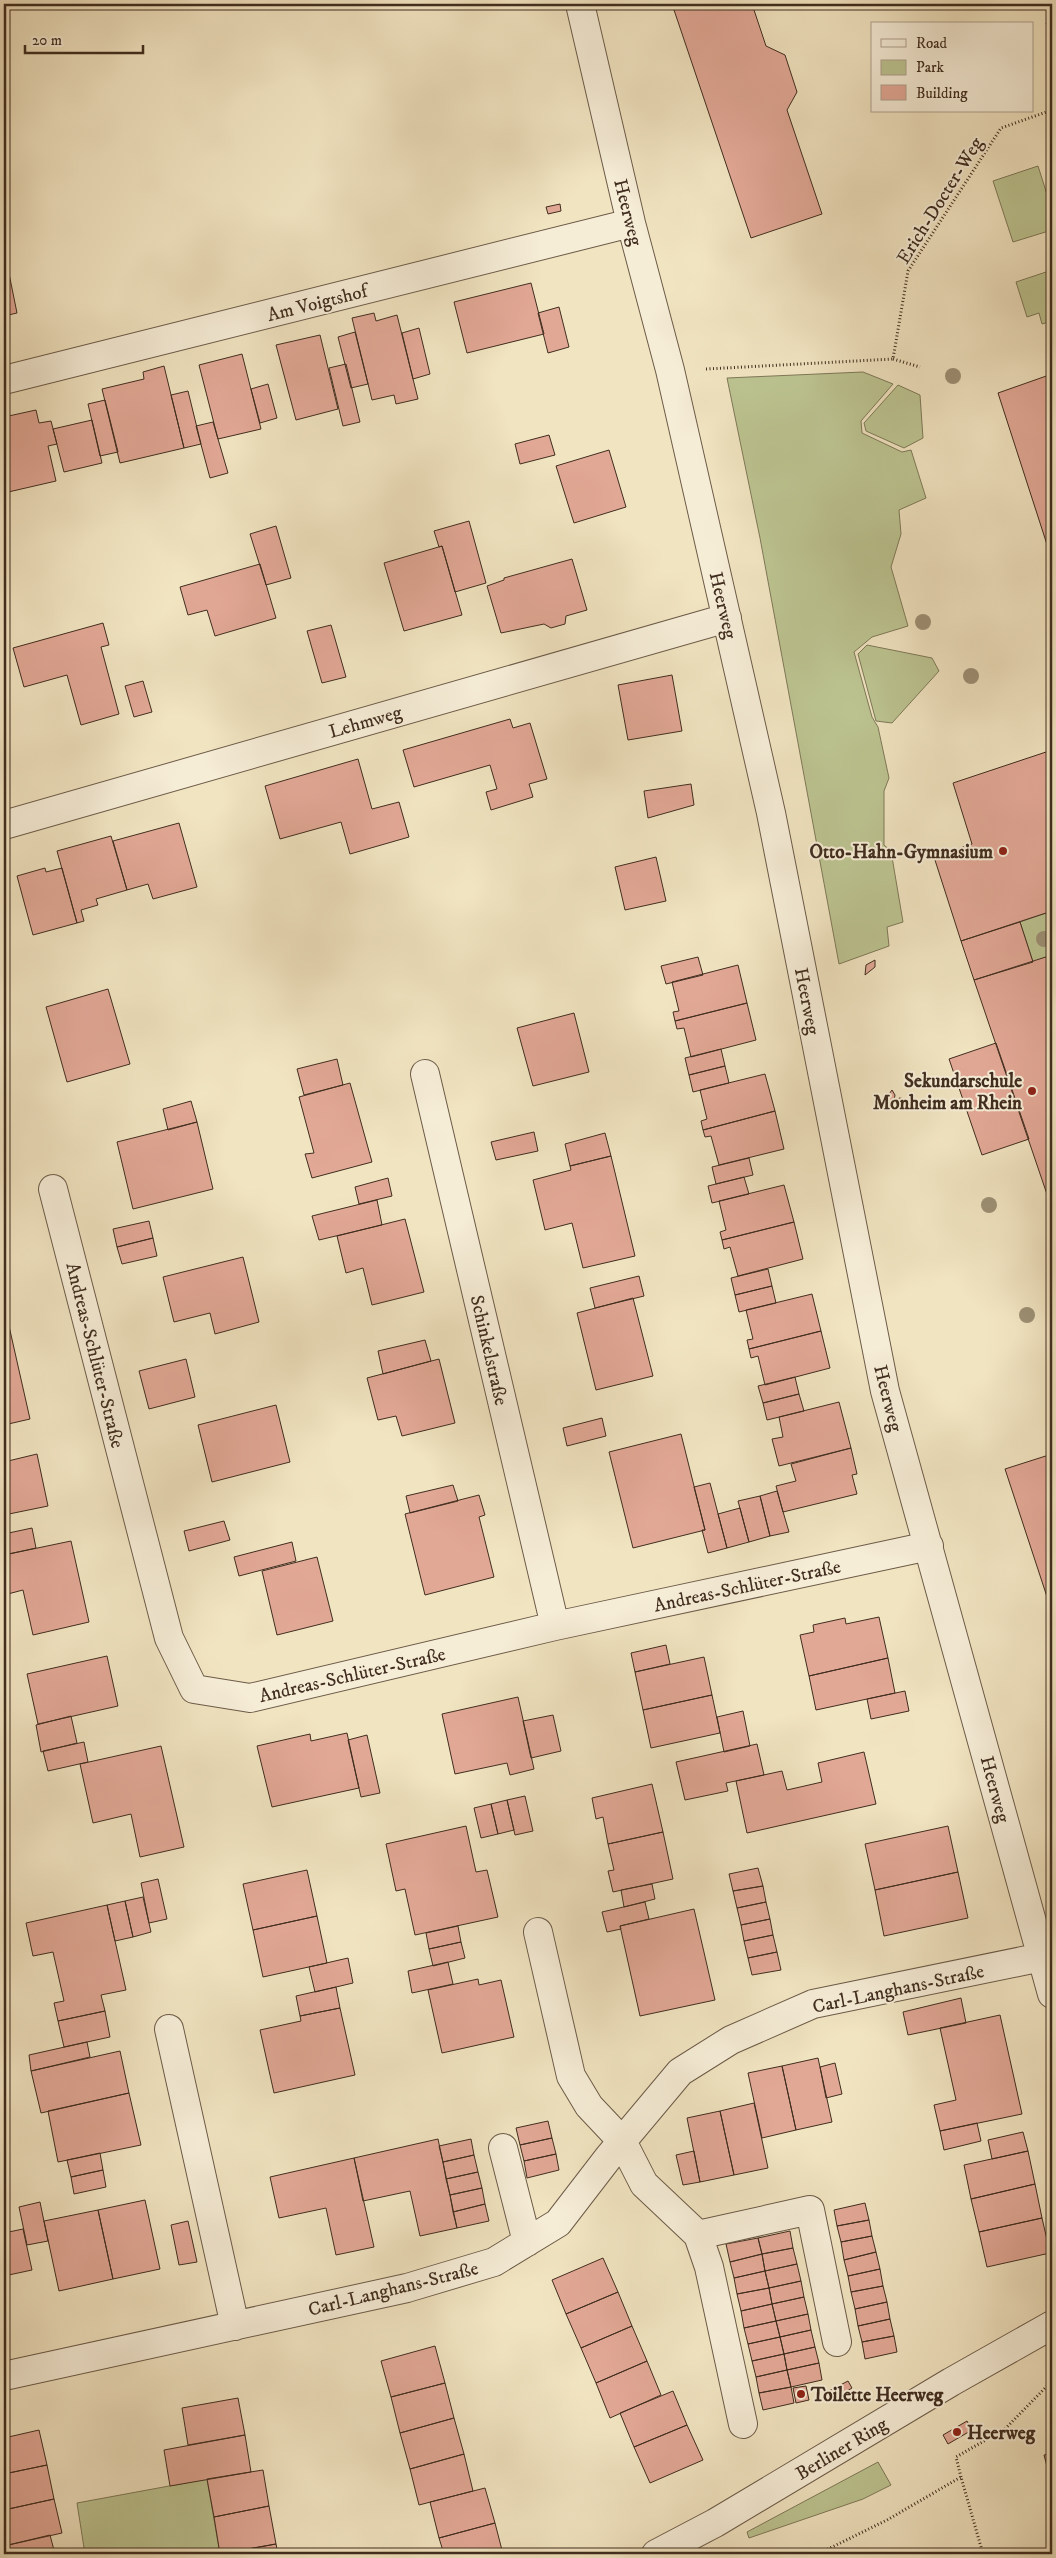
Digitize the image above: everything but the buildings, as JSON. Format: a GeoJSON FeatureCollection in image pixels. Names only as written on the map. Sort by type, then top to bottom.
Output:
{"type":"FeatureCollection","features":[{"type":"Feature","properties":{"kind":"street","name":"Heerweg"},"geometry":{"type":"LineString","coordinates":[[580,4],[631,223],[670,370],[771,813],[885,1391],[1052,1994]]}},
{"type":"Feature","properties":{"kind":"street","name":"Am Voigtshof"},"geometry":{"type":"LineString","coordinates":[[4,380],[631,223]]}},
{"type":"Feature","properties":{"kind":"street","name":"Lehmweg"},"geometry":{"type":"LineString","coordinates":[[4,825],[727,618]]}},
{"type":"Feature","properties":{"kind":"street","name":"Schinkelstraße"},"geometry":{"type":"LineString","coordinates":[[425,1074],[555,1626]]}},
{"type":"Feature","properties":{"kind":"street","name":"Andreas-Schlüter-Straße"},"geometry":{"type":"LineString","coordinates":[[53,1189],[169,1638],[194,1689],[250,1698],[555,1626],[929,1546]]}},
{"type":"Feature","properties":{"kind":"street"},"geometry":{"type":"LineString","coordinates":[[538,1932],[571,2076],[588,2106],[622,2141],[644,2184],[698,2235],[709,2267],[743,2424]]}},
{"type":"Feature","properties":{"kind":"street","name":"Carl-Langhans-Straße"},"geometry":{"type":"LineString","coordinates":[[4,2376],[407,2288],[494,2262],[558,2223],[622,2141],[680,2072],[740,2036],[813,2004],[1042,1957]]}},
{"type":"Feature","properties":{"kind":"street"},"geometry":{"type":"LineString","coordinates":[[169,2029],[235,2326]]}},
{"type":"Feature","properties":{"kind":"street"},"geometry":{"type":"LineString","coordinates":[[503,2148],[526,2242]]}},
{"type":"Feature","properties":{"kind":"street"},"geometry":{"type":"LineString","coordinates":[[698,2235],[810,2210],[836,2342]]}},
{"type":"Feature","properties":{"kind":"street","name":"Berliner Ring"},"geometry":{"type":"LineString","coordinates":[[656,2554],[716,2523],[951,2382],[1052,2325]]}},
{"type":"Feature","properties":{"kind":"path","name":"Erich-Docter-Weg"},"geometry":{"type":"LineString","coordinates":[[893,359],[908,270],[1001,128],[1052,110]]}},
{"type":"Feature","properties":{"kind":"path"},"geometry":{"type":"LineString","coordinates":[[670,370],[893,359],[920,367]]}},
{"type":"Feature","properties":{"kind":"path"},"geometry":{"type":"LineString","coordinates":[[983,2554],[956,2457],[1005,2429],[1052,2382]]}},
{"type":"Feature","properties":{"kind":"path"},"geometry":{"type":"LineString","coordinates":[[818,2554],[887,2520],[961,2477]]}},
{"type":"Feature","properties":{"kind":"green space"},"geometry":{"type":"Polygon","coordinates":[[[1038,166],[1052,210],[1052,230],[1013,242],[993,181],[1038,166]]]}},
{"type":"Feature","properties":{"kind":"green space"},"geometry":{"type":"Polygon","coordinates":[[[1052,270],[1052,321],[1042,324],[1039,313],[1027,317],[1016,282],[1052,270]]]}},
{"type":"Feature","properties":{"kind":"green space"},"geometry":{"type":"Polygon","coordinates":[[[863,372],[893,384],[861,421],[862,433],[902,452],[911,450],[926,498],[899,510],[901,534],[891,567],[908,626],[872,637],[854,652],[872,717],[878,727],[889,778],[884,791],[884,845],[891,851],[903,922],[887,927],[889,946],[839,964],[760,538],[727,378],[863,372]]]}},
{"type":"Feature","properties":{"kind":"green space"},"geometry":{"type":"Polygon","coordinates":[[[898,385],[920,395],[923,438],[904,448],[866,431],[864,423],[898,385]]]}},
{"type":"Feature","properties":{"kind":"green space"},"geometry":{"type":"Polygon","coordinates":[[[867,645],[932,658],[939,671],[892,723],[876,721],[858,654],[867,645]]]}},
{"type":"Feature","properties":{"kind":"green space"},"geometry":{"type":"Polygon","coordinates":[[[1052,911],[1052,955],[1033,962],[1020,922],[1052,911]]]}},
{"type":"Feature","properties":{"kind":"green space"},"geometry":{"type":"Polygon","coordinates":[[[878,2462],[891,2485],[863,2499],[749,2538],[747,2532],[878,2462]]]}},
{"type":"Feature","properties":{"kind":"green space"},"geometry":{"type":"Polygon","coordinates":[[[207,2479],[220,2554],[85,2554],[77,2503],[207,2479]]]}},
{"type":"Feature","properties":{"kind":"place","name":"Otto-Hahn-Gymnasium"},"geometry":{"type":"Point","coordinates":[1003,851]}},
{"type":"Feature","properties":{"kind":"place","name":"Sekundarschule Monheim am Rhein"},"geometry":{"type":"Point","coordinates":[1032,1091]}},
{"type":"Feature","properties":{"kind":"place","name":"Toilette Heerweg"},"geometry":{"type":"Point","coordinates":[801,2394]}},
{"type":"Feature","properties":{"kind":"place","name":"Heerweg"},"geometry":{"type":"Point","coordinates":[957,2432]}}]}
